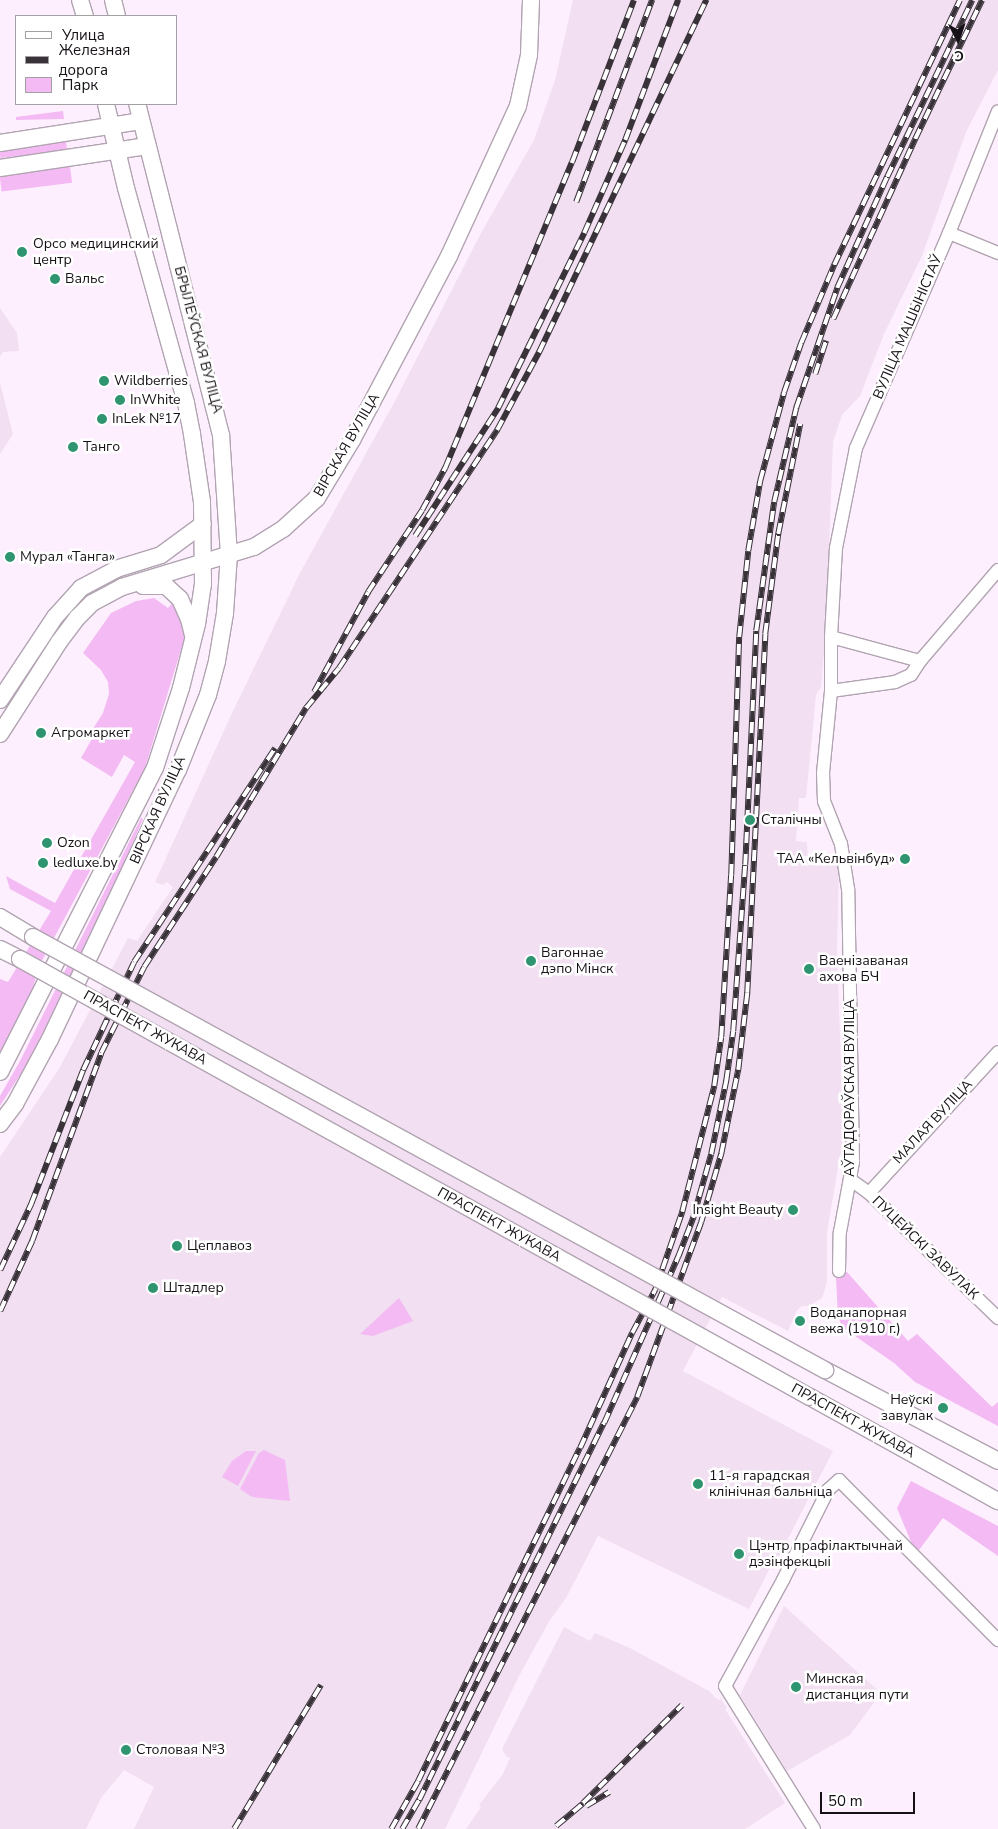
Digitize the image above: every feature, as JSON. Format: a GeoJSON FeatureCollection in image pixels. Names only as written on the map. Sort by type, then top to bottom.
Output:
{"type":"FeatureCollection","features":[{"type":"Feature","properties":{"kind":"main road"},"geometry":{"type":"LineString","coordinates":[[80,0],[84,15]]}},
{"type":"Feature","properties":{"kind":"main road"},"geometry":{"type":"LineString","coordinates":[[113,0],[117,15]]}},
{"type":"Feature","properties":{"kind":"main road","name":"ВІРСКАЯ ВУЛІЦА"},"geometry":{"type":"LineString","coordinates":[[0,1124],[16,1104],[50,1039],[178,770],[208,695],[217,661],[225,613],[229,555],[262,543],[295,520],[326,486],[449,256],[518,106],[529,55],[530,0]]}},
{"type":"Feature","properties":{"kind":"main road","name":"БРЫЛЕЎСКАЯ ВУЛІЦА"},"geometry":{"type":"LineString","coordinates":[[137,105],[218,415],[225,461],[229,555]]}},
{"type":"Feature","properties":{"kind":"main road"},"geometry":{"type":"LineString","coordinates":[[107,106],[111,127],[109,153]]}},
{"type":"Feature","properties":{"kind":"main road"},"geometry":{"type":"LineString","coordinates":[[81,132],[94,122],[107,106]]}},
{"type":"Feature","properties":{"kind":"main road"},"geometry":{"type":"LineString","coordinates":[[0,143],[81,132],[140,121]]}},
{"type":"Feature","properties":{"kind":"main road"},"geometry":{"type":"LineString","coordinates":[[0,168],[147,146]]}},
{"type":"Feature","properties":{"kind":"main road","name":"БРЫЛЕЎСКАЯ ВУЛІЦА"},"geometry":{"type":"LineString","coordinates":[[109,153],[124,177],[186,403],[199,474],[204,563]]}},
{"type":"Feature","properties":{"kind":"main road"},"geometry":{"type":"LineString","coordinates":[[0,700],[55,617],[81,588],[103,574],[162,554],[203,524]]}},
{"type":"Feature","properties":{"kind":"main road"},"geometry":{"type":"LineString","coordinates":[[0,734],[59,642],[77,618],[92,603],[111,591],[229,555]]}},
{"type":"Feature","properties":{"kind":"main road","name":"ВІРСКАЯ ВУЛІЦА"},"geometry":{"type":"LineString","coordinates":[[0,1072],[155,768],[181,688],[194,637],[203,584],[204,563]]}},
{"type":"Feature","properties":{"kind":"main road"},"geometry":{"type":"LineString","coordinates":[[111,591],[139,586],[166,586],[184,605],[194,637]]}},
{"type":"Feature","properties":{"kind":"main road","name":"ПРАСПЕКТ ЖУКАВА"},"geometry":{"type":"LineString","coordinates":[[0,917],[33,937],[825,1370],[998,1461]]}},
{"type":"Feature","properties":{"kind":"main road","name":"ПРАСПЕКТ ЖУКАВА"},"geometry":{"type":"LineString","coordinates":[[0,948],[998,1501]]}},
{"type":"Feature","properties":{"kind":"street","name":"ВУЛІЦА МАШЫНІСТАЎ"},"geometry":{"type":"LineString","coordinates":[[836,548],[856,448],[949,233],[998,111]]}},
{"type":"Feature","properties":{"kind":"street"},"geometry":{"type":"LineString","coordinates":[[949,233],[998,254]]}},
{"type":"Feature","properties":{"kind":"street","name":"АЎТАДОРАЎСКАЯ ВУЛІЦА"},"geometry":{"type":"LineString","coordinates":[[836,548],[831,637],[831,691],[823,773],[824,801],[841,844],[848,888],[852,1090],[851,1180],[840,1232],[839,1271]]}},
{"type":"Feature","properties":{"kind":"street"},"geometry":{"type":"LineString","coordinates":[[831,691],[895,682],[911,674],[998,570]]}},
{"type":"Feature","properties":{"kind":"street"},"geometry":{"type":"LineString","coordinates":[[831,637],[920,661]]}},
{"type":"Feature","properties":{"kind":"street","name":"МАЛАЯ ВУЛІЦА"},"geometry":{"type":"LineString","coordinates":[[869,1193],[998,1052]]}},
{"type":"Feature","properties":{"kind":"street","name":"ПУЦЕЙСКІ ЗАВУЛАК"},"geometry":{"type":"LineString","coordinates":[[851,1180],[869,1193],[998,1318]]}},
{"type":"Feature","properties":{"kind":"street"},"geometry":{"type":"LineString","coordinates":[[814,1829],[725,1686],[783,1580],[828,1490],[839,1480],[998,1640]]}},
{"type":"Feature","properties":{"kind":"shaded area"},"geometry":{"type":"Polygon","coordinates":[[[573,0],[998,0],[998,70],[966,132],[922,256],[884,334],[860,396],[842,415],[833,442],[826,627],[821,687],[816,695],[806,798],[799,798],[796,841],[807,842],[808,865],[839,864],[837,954],[843,1117],[842,1145],[827,1232],[827,1282],[822,1298],[809,1306],[802,1306],[797,1310],[788,1331],[722,1297],[683,1371],[833,1451],[777,1560],[779,1561],[774,1570],[770,1568],[749,1609],[598,1536],[566,1598],[550,1620],[519,1676],[445,1829],[134,1829],[154,1787],[124,1770],[101,1798],[86,1829],[0,1829],[0,1157],[60,1067],[128,938],[137,941],[173,887],[167,882],[163,885],[155,882],[232,713],[300,573],[396,399],[481,233],[534,140],[555,80],[573,0]]]}},
{"type":"Feature","properties":{"kind":"shaded area"},"geometry":{"type":"Polygon","coordinates":[[[0,308],[17,333],[19,351],[3,352],[0,357],[0,308]]]}},
{"type":"Feature","properties":{"kind":"shaded area"},"geometry":{"type":"Polygon","coordinates":[[[0,382],[13,434],[0,454],[0,382]]]}},
{"type":"Feature","properties":{"kind":"shaded area"},"geometry":{"type":"Polygon","coordinates":[[[784,1606],[881,1693],[850,1735],[787,1771],[740,1695],[784,1606]]]}},
{"type":"Feature","properties":{"kind":"shaded area"},"geometry":{"type":"Polygon","coordinates":[[[564,1627],[590,1641],[595,1633],[630,1648],[709,1691],[718,1700],[721,1699],[727,1708],[725,1709],[785,1803],[745,1829],[466,1829],[481,1807],[479,1805],[503,1774],[510,1758],[506,1756],[502,1749],[564,1627]]]}},
{"type":"Feature","properties":{"kind":"green space"},"geometry":{"type":"Polygon","coordinates":[[[63,111],[64,119],[16,120],[16,117],[63,111]]]}},
{"type":"Feature","properties":{"kind":"green space"},"geometry":{"type":"Polygon","coordinates":[[[66,141],[67,151],[0,158],[0,148],[66,141]]]}},
{"type":"Feature","properties":{"kind":"green space"},"geometry":{"type":"Polygon","coordinates":[[[70,166],[72,183],[2,192],[0,175],[70,166]]]}},
{"type":"Feature","properties":{"kind":"green space"},"geometry":{"type":"Polygon","coordinates":[[[154,598],[168,608],[174,601],[186,633],[145,768],[39,966],[31,995],[0,1057],[0,979],[8,982],[51,911],[10,889],[6,876],[55,903],[135,762],[124,755],[112,777],[81,758],[93,737],[89,735],[103,713],[109,694],[108,682],[101,670],[83,653],[111,613],[136,601],[154,598]]]}},
{"type":"Feature","properties":{"kind":"green space"},"geometry":{"type":"Polygon","coordinates":[[[141,818],[143,819],[104,911],[27,1064],[0,1106],[0,1096],[20,1061],[141,818]]]}},
{"type":"Feature","properties":{"kind":"green space"},"geometry":{"type":"Polygon","coordinates":[[[847,1272],[908,1341],[917,1334],[992,1407],[998,1402],[998,1426],[915,1382],[894,1363],[842,1327],[838,1316],[836,1278],[847,1272]]]}},
{"type":"Feature","properties":{"kind":"green space"},"geometry":{"type":"Polygon","coordinates":[[[399,1298],[413,1321],[373,1336],[360,1334],[399,1298]]]}},
{"type":"Feature","properties":{"kind":"green space"},"geometry":{"type":"Polygon","coordinates":[[[264,1450],[285,1460],[290,1501],[252,1497],[240,1489],[259,1453],[264,1450]]]}},
{"type":"Feature","properties":{"kind":"green space"},"geometry":{"type":"Polygon","coordinates":[[[246,1451],[256,1451],[238,1486],[222,1477],[232,1461],[246,1451]]]}},
{"type":"Feature","properties":{"kind":"green space"},"geometry":{"type":"Polygon","coordinates":[[[911,1481],[998,1526],[998,1556],[943,1518],[916,1554],[897,1508],[911,1481]]]}},
{"type":"Feature","properties":{"kind":"railway"},"geometry":{"type":"LineString","coordinates":[[314,692],[368,592],[422,510],[445,468],[572,162],[634,0]]}},
{"type":"Feature","properties":{"kind":"railway"},"geometry":{"type":"LineString","coordinates":[[576,202],[652,0]]}},
{"type":"Feature","properties":{"kind":"railway"},"geometry":{"type":"LineString","coordinates":[[415,536],[498,408],[584,233],[625,140],[678,0]]}},
{"type":"Feature","properties":{"kind":"railway"},"geometry":{"type":"LineString","coordinates":[[0,1311],[32,1241],[101,1053],[144,967],[216,857],[306,708],[339,668],[497,430],[539,352],[706,0]]}},
{"type":"Feature","properties":{"kind":"railway"},"geometry":{"type":"LineString","coordinates":[[391,1829],[418,1781],[580,1448],[632,1333],[655,1290],[682,1212],[714,1086],[721,1037],[731,875],[739,637],[748,551],[760,481],[784,392],[801,343],[834,265],[960,0]]}},
{"type":"Feature","properties":{"kind":"railway"},"geometry":{"type":"LineString","coordinates":[[402,1829],[419,1800],[604,1423],[678,1257],[693,1218],[711,1154],[726,1081],[733,1031],[745,865],[756,631],[774,502],[796,408],[837,288],[887,177],[972,0]]}},
{"type":"Feature","properties":{"kind":"railway"},"geometry":{"type":"LineString","coordinates":[[833,319],[915,139],[982,0]]}},
{"type":"Feature","properties":{"kind":"railway"},"geometry":{"type":"LineString","coordinates":[[815,374],[826,341]]}},
{"type":"Feature","properties":{"kind":"railway"},"geometry":{"type":"LineString","coordinates":[[418,1829],[637,1397],[701,1222],[721,1154],[738,1070],[747,993],[765,634],[778,534],[800,424]]}},
{"type":"Feature","properties":{"kind":"railway"},"geometry":{"type":"LineString","coordinates":[[0,1270],[31,1204],[83,1070],[134,962],[275,748]]}},
{"type":"Feature","properties":{"kind":"railway"},"geometry":{"type":"LineString","coordinates":[[234,1829],[321,1685]]}},
{"type":"Feature","properties":{"kind":"railway"},"geometry":{"type":"LineString","coordinates":[[556,1826],[583,1803],[682,1705]]}},
{"type":"Feature","properties":{"kind":"railway"},"geometry":{"type":"LineString","coordinates":[[586,1806],[609,1792]]}},
{"type":"Feature","properties":{"kind":"place","name":"Орсо медицинский центр"},"geometry":{"type":"Point","coordinates":[22,252]}},
{"type":"Feature","properties":{"kind":"place","name":"Вальс"},"geometry":{"type":"Point","coordinates":[55,279]}},
{"type":"Feature","properties":{"kind":"place","name":"Wildberries"},"geometry":{"type":"Point","coordinates":[104,381]}},
{"type":"Feature","properties":{"kind":"place","name":"InWhite"},"geometry":{"type":"Point","coordinates":[120,400]}},
{"type":"Feature","properties":{"kind":"place","name":"InLek №17"},"geometry":{"type":"Point","coordinates":[102,419]}},
{"type":"Feature","properties":{"kind":"place","name":"Танго"},"geometry":{"type":"Point","coordinates":[73,447]}},
{"type":"Feature","properties":{"kind":"place","name":"Мурал «Танга»"},"geometry":{"type":"Point","coordinates":[10,557]}},
{"type":"Feature","properties":{"kind":"place","name":"Агромаркет"},"geometry":{"type":"Point","coordinates":[41,733]}},
{"type":"Feature","properties":{"kind":"place","name":"Сталічны"},"geometry":{"type":"Point","coordinates":[750,820]}},
{"type":"Feature","properties":{"kind":"place","name":"Ozon"},"geometry":{"type":"Point","coordinates":[47,843]}},
{"type":"Feature","properties":{"kind":"place","name":"ТАА «Кельвінбуд»"},"geometry":{"type":"Point","coordinates":[905,859]}},
{"type":"Feature","properties":{"kind":"place","name":"ledluxe.by"},"geometry":{"type":"Point","coordinates":[43,863]}},
{"type":"Feature","properties":{"kind":"place","name":"Вагоннае дэпо Мінск"},"geometry":{"type":"Point","coordinates":[531,961]}},
{"type":"Feature","properties":{"kind":"place","name":"Ваенізаваная ахова БЧ"},"geometry":{"type":"Point","coordinates":[809,969]}},
{"type":"Feature","properties":{"kind":"place","name":"Insight Beauty"},"geometry":{"type":"Point","coordinates":[793,1210]}},
{"type":"Feature","properties":{"kind":"place","name":"Цеплавоз"},"geometry":{"type":"Point","coordinates":[177,1246]}},
{"type":"Feature","properties":{"kind":"place","name":"Штадлер"},"geometry":{"type":"Point","coordinates":[153,1288]}},
{"type":"Feature","properties":{"kind":"place","name":"Воданапорная вежа (1910 г.)"},"geometry":{"type":"Point","coordinates":[800,1321]}},
{"type":"Feature","properties":{"kind":"place","name":"Неўскі завулак"},"geometry":{"type":"Point","coordinates":[943,1408]}},
{"type":"Feature","properties":{"kind":"place","name":"11-я гарадская клінічная бальніца"},"geometry":{"type":"Point","coordinates":[698,1484]}},
{"type":"Feature","properties":{"kind":"place","name":"Цэнтр прафілактычнай дэзінфекцыі"},"geometry":{"type":"Point","coordinates":[739,1554]}},
{"type":"Feature","properties":{"kind":"place","name":"Минская дистанция пути"},"geometry":{"type":"Point","coordinates":[796,1687]}},
{"type":"Feature","properties":{"kind":"place","name":"Столовая №3"},"geometry":{"type":"Point","coordinates":[126,1750]}}]}
